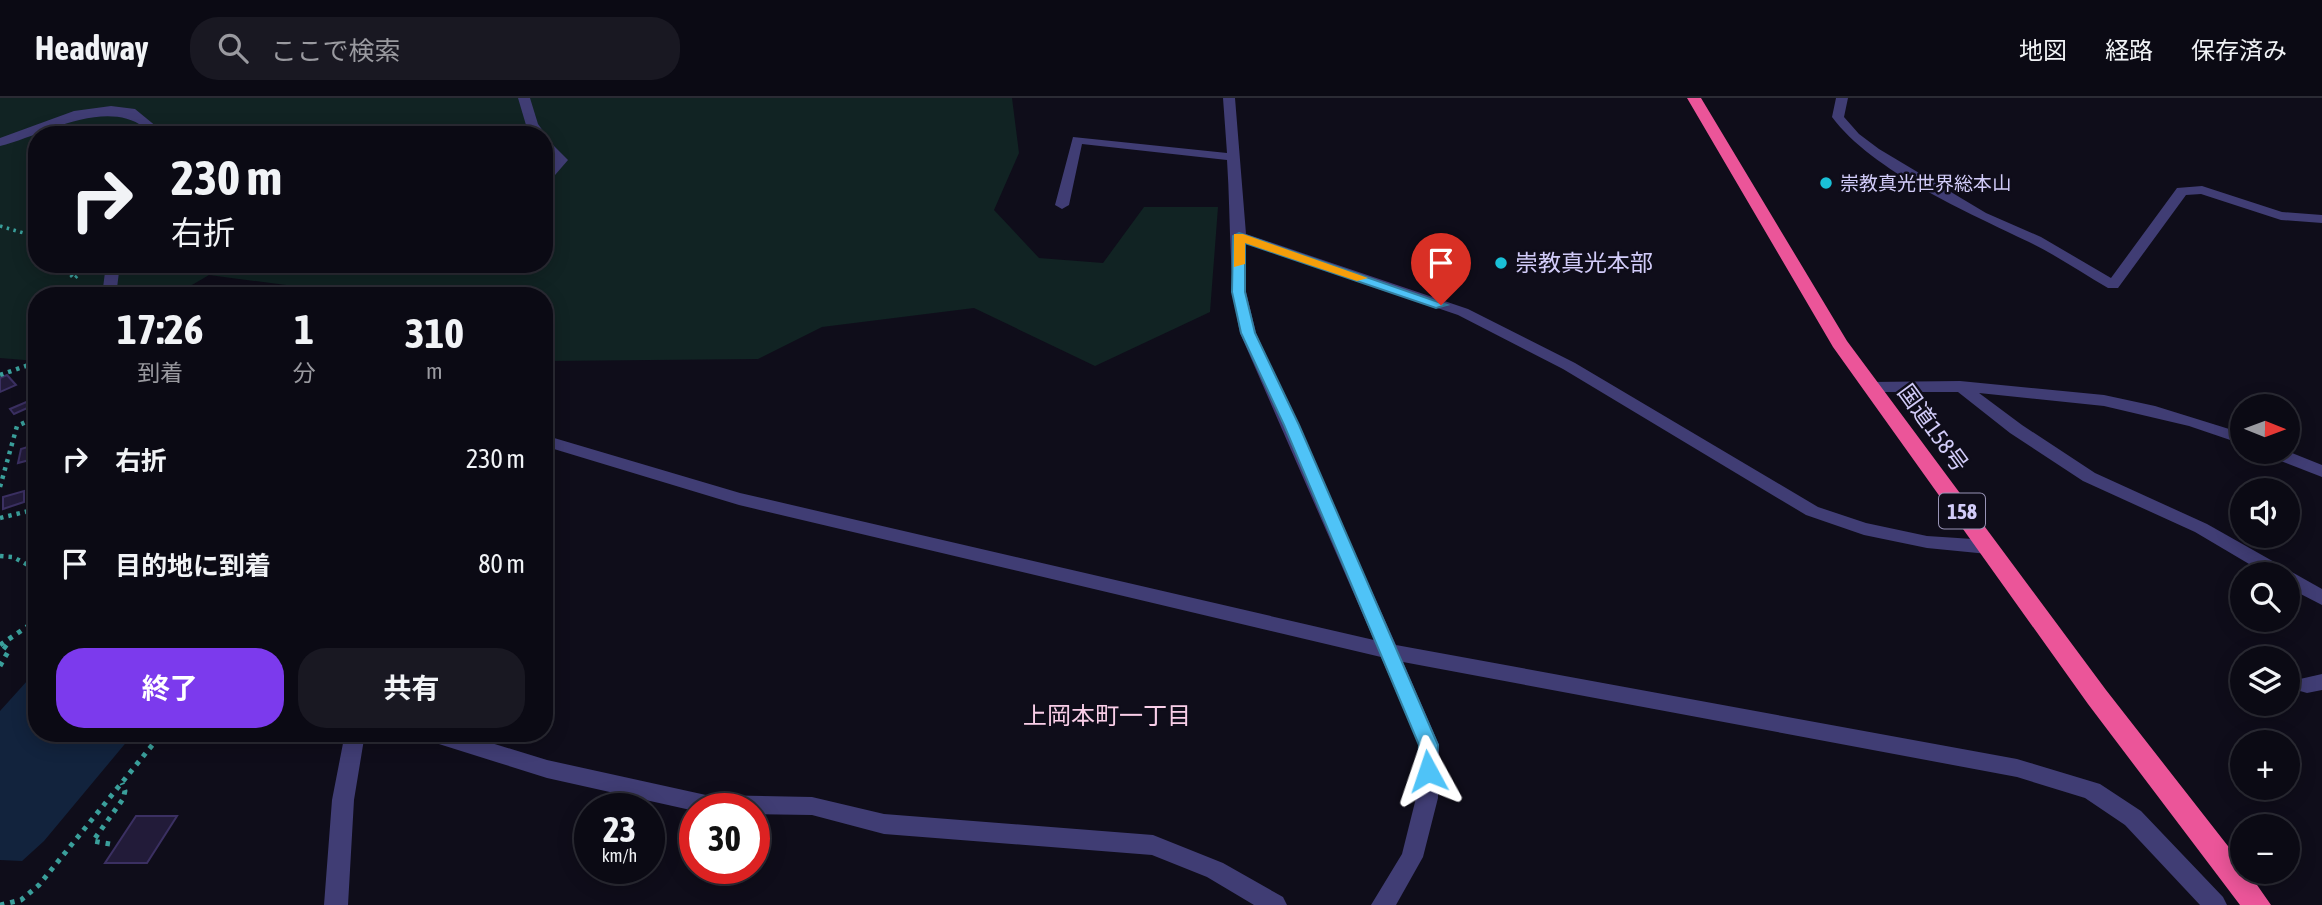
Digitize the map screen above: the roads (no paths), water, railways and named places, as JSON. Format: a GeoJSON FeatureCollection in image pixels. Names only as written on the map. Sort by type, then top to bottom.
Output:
{"type":"FeatureCollection","features":[{"type":"Feature","properties":{"kind":"highway","name":"国道158号"},"geometry":{"type":"LineString","coordinates":[[1694,98],[1839,343],[2213,852],[2257,905]]}},
{"type":"Feature","properties":{"kind":"street"},"geometry":{"type":"LineString","coordinates":[[524,98],[533,126]]}},
{"type":"Feature","properties":{"kind":"street"},"geometry":{"type":"LineString","coordinates":[[1229,98],[1239,236],[1239,292],[1248,333],[1292,425],[1429,745],[1427,798],[1412,857],[1383,905]]}},
{"type":"Feature","properties":{"kind":"street"},"geometry":{"type":"LineString","coordinates":[[1840,102],[1838,117],[1846,128],[1875,152],[1980,216],[2045,244],[2113,285],[2182,191],[2202,190],[2281,216],[2322,219]]}},
{"type":"Feature","properties":{"kind":"street"},"geometry":{"type":"LineString","coordinates":[[41,126],[61,118],[94,111],[131,111],[150,126]]}},
{"type":"Feature","properties":{"kind":"street"},"geometry":{"type":"LineString","coordinates":[[0,142],[28,131]]}},
{"type":"Feature","properties":{"kind":"street"},"geometry":{"type":"LineString","coordinates":[[1062,205],[1077,140],[1233,157]]}},
{"type":"Feature","properties":{"kind":"street"},"geometry":{"type":"LineString","coordinates":[[553,150],[562,160],[553,170]]}},
{"type":"Feature","properties":{"kind":"street"},"geometry":{"type":"LineString","coordinates":[[1239,236],[1463,313],[1569,366],[1812,511],[1864,530],[1927,541],[1988,547]]}},
{"type":"Feature","properties":{"kind":"street"},"geometry":{"type":"LineString","coordinates":[[1961,386],[2015,429],[2089,477],[2201,528],[2260,562]]}},
{"type":"Feature","properties":{"kind":"street"},"geometry":{"type":"LineString","coordinates":[[1870,387],[1961,386],[2035,389],[2092,397],[2157,411],[2230,435]]}},
{"type":"Feature","properties":{"kind":"street"},"geometry":{"type":"LineString","coordinates":[[553,443],[739,499],[1387,651],[2017,768],[2092,791],[2133,818],[2215,905]]}},
{"type":"Feature","properties":{"kind":"street"},"geometry":{"type":"LineString","coordinates":[[2300,462],[2322,471]]}},
{"type":"Feature","properties":{"kind":"street"},"geometry":{"type":"LineString","coordinates":[[2300,585],[2322,598]]}},
{"type":"Feature","properties":{"kind":"street"},"geometry":{"type":"LineString","coordinates":[[336,905],[343,800],[353,742]]}},
{"type":"Feature","properties":{"kind":"street"},"geometry":{"type":"LineString","coordinates":[[459,742],[547,769],[706,804],[812,806],[884,824],[1094,838],[1153,845],[1215,870],[1275,905]]}},
{"type":"Feature","properties":{"kind":"water"},"geometry":{"type":"Polygon","coordinates":[[[28,680],[28,742],[126,742],[44,841],[22,861],[0,860],[0,711],[28,680]]]}},
{"type":"Feature","properties":{"kind":"place","name":"崇教真光世界総本山"},"geometry":{"type":"Point","coordinates":[1826,183]}},
{"type":"Feature","properties":{"kind":"place","name":"崇教真光本部"},"geometry":{"type":"Point","coordinates":[1501,263]}},
{"type":"Feature","properties":{"kind":"district","name":"上岡本町一丁目"},"geometry":{"type":"Point","coordinates":[1107,715]}}]}
